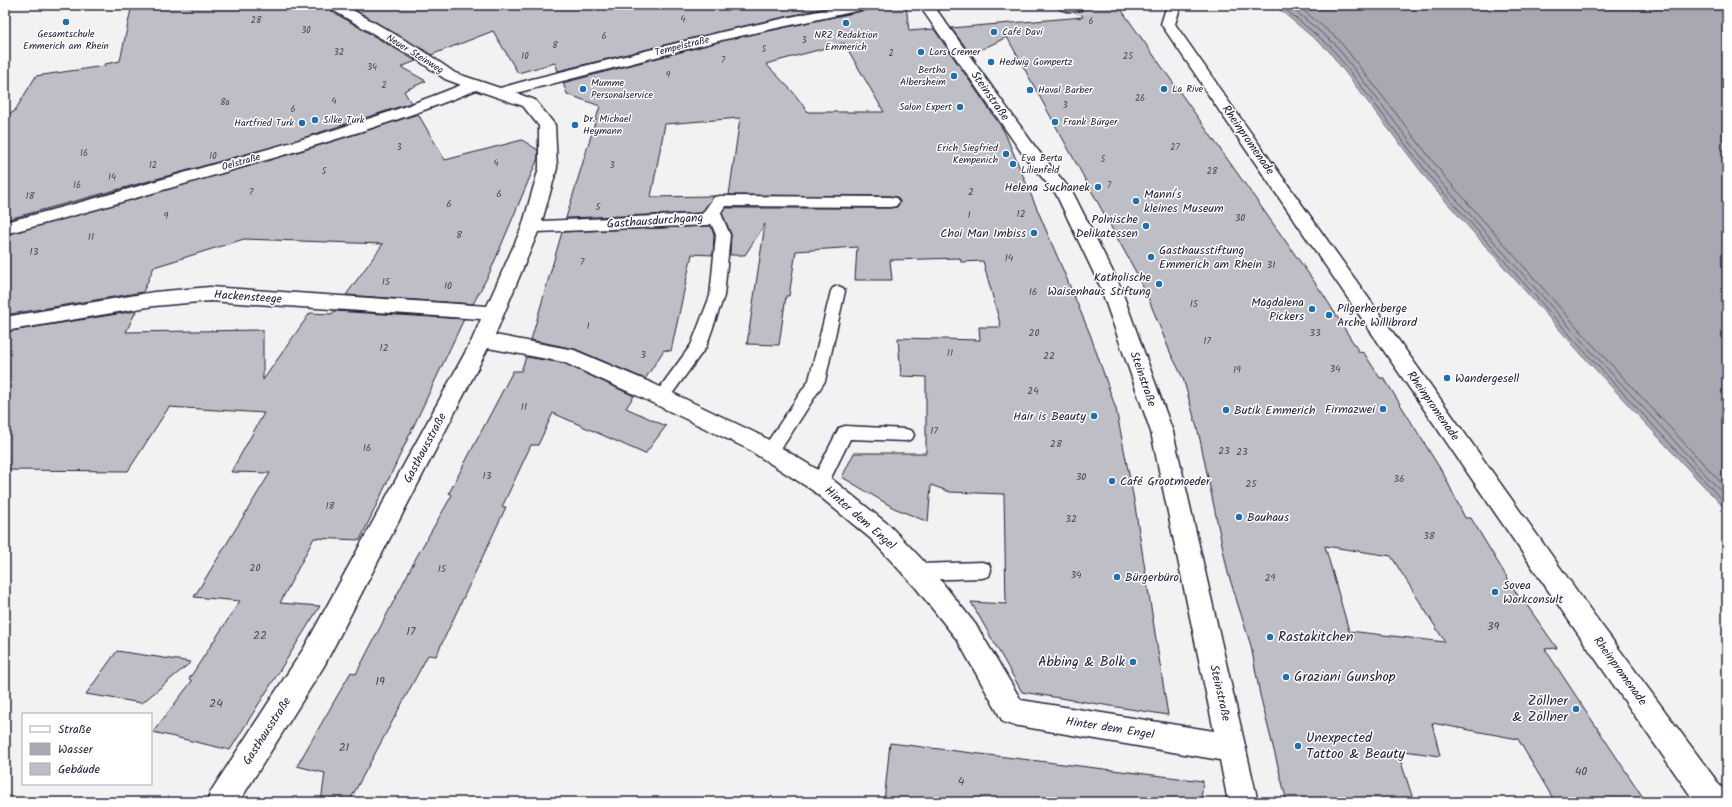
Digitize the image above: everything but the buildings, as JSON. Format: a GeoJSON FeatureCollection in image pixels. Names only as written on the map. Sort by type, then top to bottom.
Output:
{"type":"FeatureCollection","features":[{"type":"Feature","properties":{"kind":"street","name":"Neuer Steinweg"},"geometry":{"type":"LineString","coordinates":[[334,5],[417,54],[450,76],[500,93]]}},
{"type":"Feature","properties":{"kind":"street","name":"Tempelstraße"},"geometry":{"type":"LineString","coordinates":[[500,93],[537,82],[726,35],[866,5]]}},
{"type":"Feature","properties":{"kind":"street","name":"Steinstraße"},"geometry":{"type":"LineString","coordinates":[[926,5],[1030,152],[1064,193],[1110,286],[1162,432],[1243,802]]}},
{"type":"Feature","properties":{"kind":"street","name":"Rheinpromenade"},"geometry":{"type":"LineString","coordinates":[[1174,5],[1168,24],[1580,616],[1713,802]]}},
{"type":"Feature","properties":{"kind":"street","name":"Oelstraße"},"geometry":{"type":"LineString","coordinates":[[5,228],[71,211],[371,125],[431,104],[474,85]]}},
{"type":"Feature","properties":{"kind":"street","name":"Gasthausstraße"},"geometry":{"type":"LineString","coordinates":[[222,802],[314,657],[482,340],[492,313],[531,227],[548,168],[547,125],[529,103],[500,93]]}},
{"type":"Feature","properties":{"kind":"street","name":"Gasthausdurchgang"},"geometry":{"type":"LineString","coordinates":[[531,227],[708,218],[720,201],[890,202]]}},
{"type":"Feature","properties":{"kind":"street","name":"Hackensteege"},"geometry":{"type":"LineString","coordinates":[[5,324],[154,299],[210,294],[492,313]]}},
{"type":"Feature","properties":{"kind":"street","name":"Hinter dem Engel"},"geometry":{"type":"LineString","coordinates":[[482,340],[567,355],[661,397],[754,442],[820,483],[880,532],[918,572],[967,633],[1013,712],[1232,748]]}},
{"type":"Feature","properties":{"kind":"lane"},"geometry":{"type":"LineString","coordinates":[[661,397],[698,347],[717,296],[723,235],[713,211]]}},
{"type":"Feature","properties":{"kind":"lane"},"geometry":{"type":"LineString","coordinates":[[770,452],[817,381],[838,291]]}},
{"type":"Feature","properties":{"kind":"lane"},"geometry":{"type":"LineString","coordinates":[[820,483],[845,432],[906,435]]}},
{"type":"Feature","properties":{"kind":"lane"},"geometry":{"type":"LineString","coordinates":[[918,572],[982,570]]}},
{"type":"Feature","properties":{"kind":"water"},"geometry":{"type":"Polygon","coordinates":[[[1274,5],[1727,5],[1727,511],[1582,355],[1433,187],[1328,50],[1274,5]]]}},
{"type":"Feature","properties":{"kind":"tunnel"},"geometry":{"type":"LineString","coordinates":[[1076,7],[1096,5]]}},
{"type":"Feature","properties":{"kind":"place","name":"Gesamtschule Emmerich am Rhein"},"geometry":{"type":"Point","coordinates":[66,22]}},
{"type":"Feature","properties":{"kind":"place","name":"NRZ Redaktion Emmerich"},"geometry":{"type":"Point","coordinates":[846,23]}},
{"type":"Feature","properties":{"kind":"place","name":"Café Davi"},"geometry":{"type":"Point","coordinates":[994,32]}},
{"type":"Feature","properties":{"kind":"place","name":"Lars Cremer"},"geometry":{"type":"Point","coordinates":[921,52]}},
{"type":"Feature","properties":{"kind":"place","name":"Hedwig Gompertz"},"geometry":{"type":"Point","coordinates":[991,62]}},
{"type":"Feature","properties":{"kind":"place","name":"Bertha Albersheim"},"geometry":{"type":"Point","coordinates":[954,76]}},
{"type":"Feature","properties":{"kind":"place","name":"Mumme Personalservice"},"geometry":{"type":"Point","coordinates":[583,89]}},
{"type":"Feature","properties":{"kind":"place","name":"La Rive"},"geometry":{"type":"Point","coordinates":[1164,89]}},
{"type":"Feature","properties":{"kind":"place","name":"Haval Barber"},"geometry":{"type":"Point","coordinates":[1030,90]}},
{"type":"Feature","properties":{"kind":"place","name":"Salon Expert"},"geometry":{"type":"Point","coordinates":[960,107]}},
{"type":"Feature","properties":{"kind":"place","name":"Silke Turk"},"geometry":{"type":"Point","coordinates":[315,120]}},
{"type":"Feature","properties":{"kind":"place","name":"Frank Bürger"},"geometry":{"type":"Point","coordinates":[1055,122]}},
{"type":"Feature","properties":{"kind":"place","name":"Hartfried Turk"},"geometry":{"type":"Point","coordinates":[302,123]}},
{"type":"Feature","properties":{"kind":"place","name":"Dr. Michael Heymann"},"geometry":{"type":"Point","coordinates":[575,125]}},
{"type":"Feature","properties":{"kind":"place","name":"Erich Siegfried Kempenich"},"geometry":{"type":"Point","coordinates":[1006,154]}},
{"type":"Feature","properties":{"kind":"place","name":"Eva Berta Lilienfeld"},"geometry":{"type":"Point","coordinates":[1013,164]}},
{"type":"Feature","properties":{"kind":"place","name":"Helena Suchanek"},"geometry":{"type":"Point","coordinates":[1098,187]}},
{"type":"Feature","properties":{"kind":"place","name":"Manni's kleines Museum"},"geometry":{"type":"Point","coordinates":[1136,201]}},
{"type":"Feature","properties":{"kind":"place","name":"Polnische Delikatessen"},"geometry":{"type":"Point","coordinates":[1146,226]}},
{"type":"Feature","properties":{"kind":"place","name":"Choi Man Imbiss"},"geometry":{"type":"Point","coordinates":[1034,233]}},
{"type":"Feature","properties":{"kind":"place","name":"Gasthausstiftung Emmerich am Rhein"},"geometry":{"type":"Point","coordinates":[1151,257]}},
{"type":"Feature","properties":{"kind":"place","name":"Katholische Waisenhaus Stiftung"},"geometry":{"type":"Point","coordinates":[1159,284]}},
{"type":"Feature","properties":{"kind":"place","name":"Magdalena Pickers"},"geometry":{"type":"Point","coordinates":[1312,309]}},
{"type":"Feature","properties":{"kind":"place","name":"Pilgerherberge Arche Willibrord"},"geometry":{"type":"Point","coordinates":[1329,315]}},
{"type":"Feature","properties":{"kind":"place","name":"Wandergesell"},"geometry":{"type":"Point","coordinates":[1447,378]}},
{"type":"Feature","properties":{"kind":"place","name":"Firmazwei"},"geometry":{"type":"Point","coordinates":[1383,409]}},
{"type":"Feature","properties":{"kind":"place","name":"Butik Emmerich"},"geometry":{"type":"Point","coordinates":[1226,410]}},
{"type":"Feature","properties":{"kind":"place","name":"Hair is Beauty"},"geometry":{"type":"Point","coordinates":[1094,416]}},
{"type":"Feature","properties":{"kind":"place","name":"Café Grootmoeder"},"geometry":{"type":"Point","coordinates":[1112,481]}},
{"type":"Feature","properties":{"kind":"place","name":"Bauhaus"},"geometry":{"type":"Point","coordinates":[1239,517]}},
{"type":"Feature","properties":{"kind":"place","name":"Bürgerbüro"},"geometry":{"type":"Point","coordinates":[1117,577]}},
{"type":"Feature","properties":{"kind":"place","name":"Sovea Workconsult"},"geometry":{"type":"Point","coordinates":[1495,592]}},
{"type":"Feature","properties":{"kind":"place","name":"Rastakitchen"},"geometry":{"type":"Point","coordinates":[1270,637]}},
{"type":"Feature","properties":{"kind":"place","name":"Abbing & Bolk"},"geometry":{"type":"Point","coordinates":[1133,662]}},
{"type":"Feature","properties":{"kind":"place","name":"Graziani Gunshop"},"geometry":{"type":"Point","coordinates":[1286,677]}},
{"type":"Feature","properties":{"kind":"place","name":"Zöllner & Zöllner"},"geometry":{"type":"Point","coordinates":[1576,709]}},
{"type":"Feature","properties":{"kind":"place","name":"Unexpected Tattoo & Beauty"},"geometry":{"type":"Point","coordinates":[1298,746]}}]}
